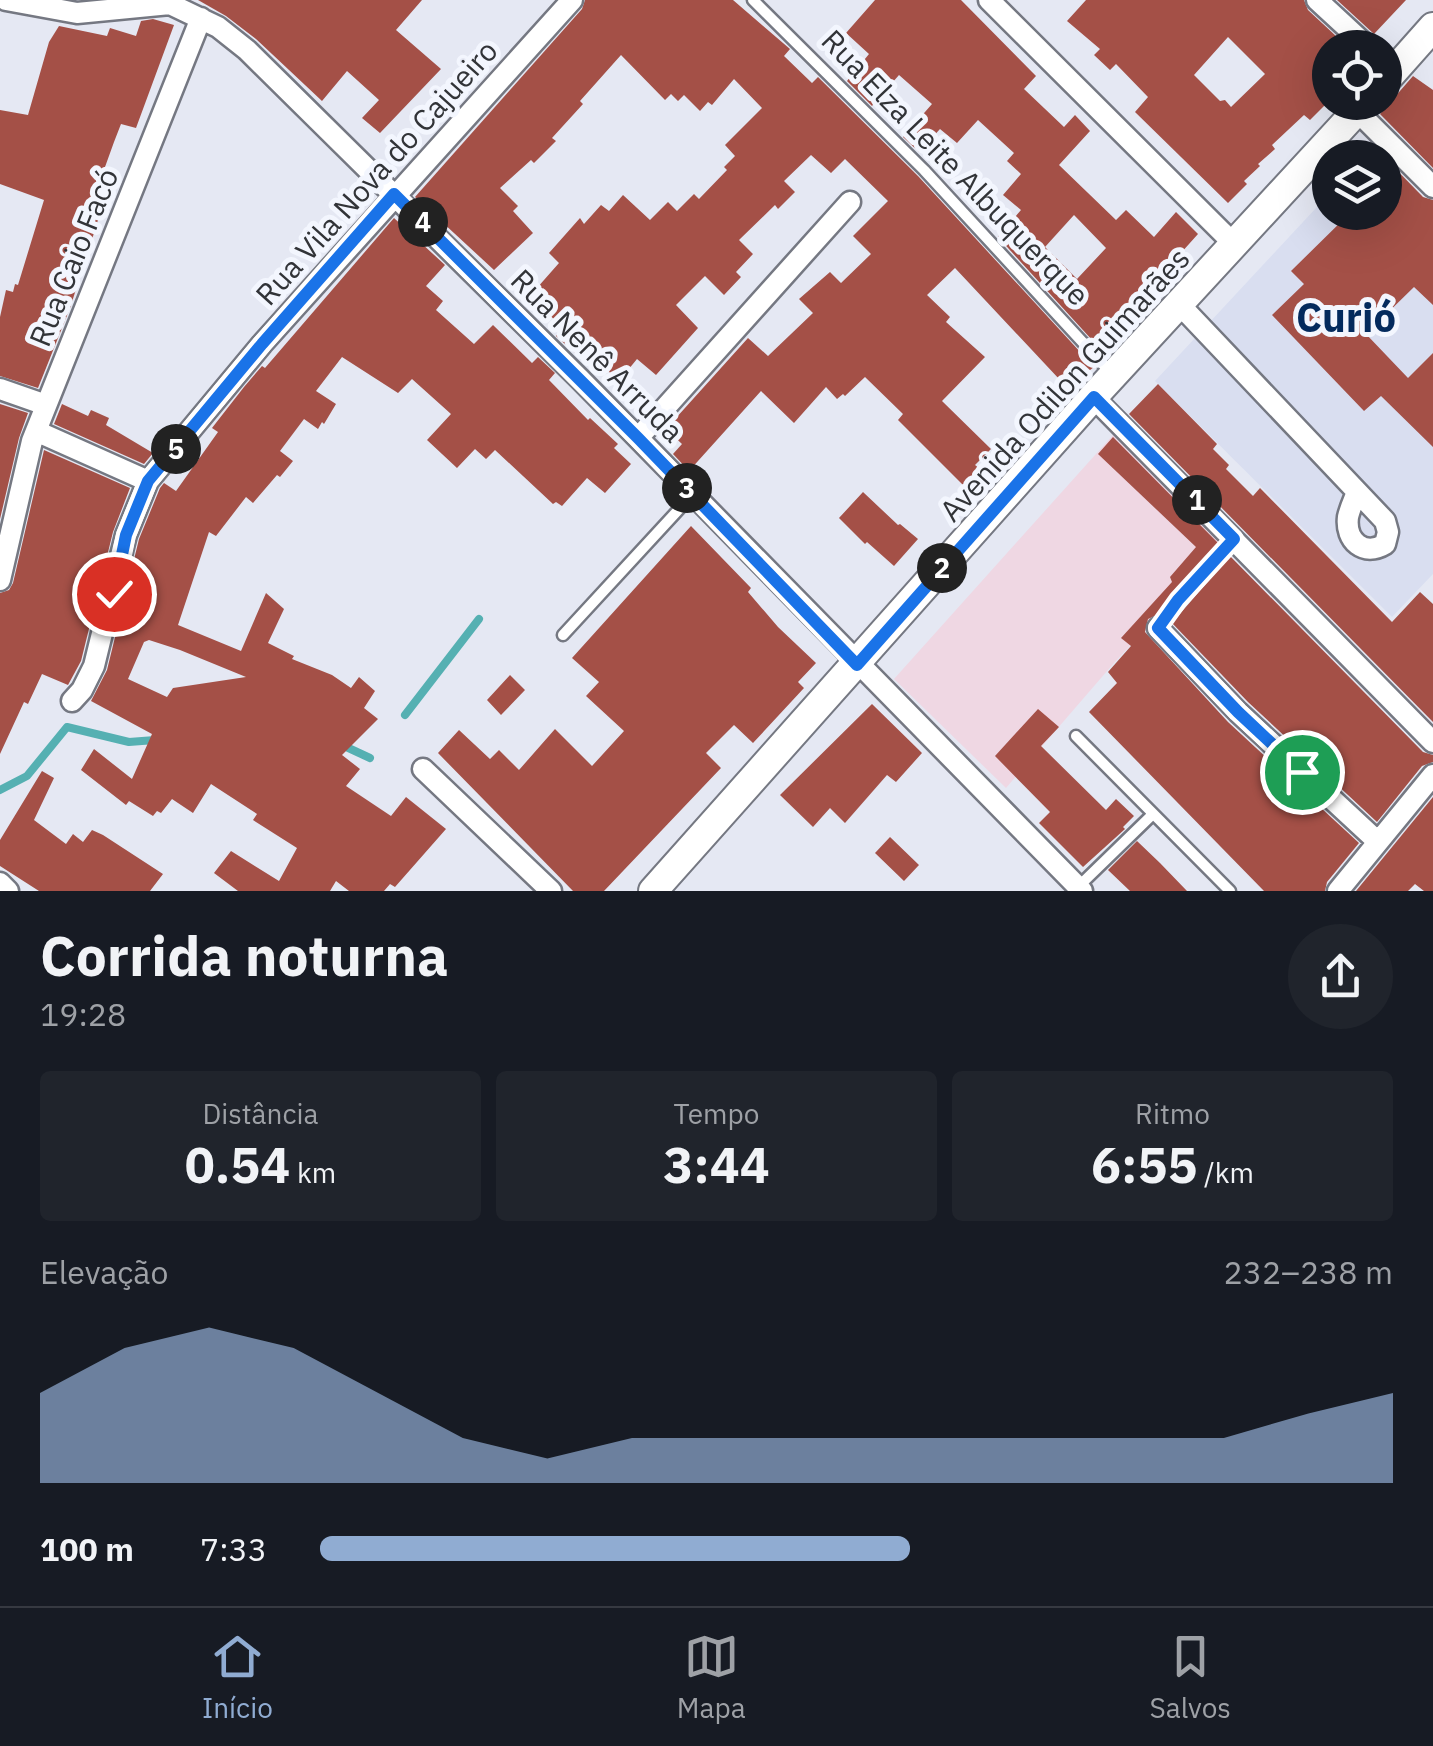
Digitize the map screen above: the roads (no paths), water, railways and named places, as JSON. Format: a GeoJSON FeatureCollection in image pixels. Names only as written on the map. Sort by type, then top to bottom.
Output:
{"type":"FeatureCollection","features":[{"type":"Feature","properties":{"kind":"street","name":"Rua Nenê Arruda"},"geometry":{"type":"LineString","coordinates":[[6,0],[76,14],[170,2],[247,50],[638,438],[1080,889]]}},
{"type":"Feature","properties":{"kind":"street","name":"Rua Vila Nova do Cajueiro"},"geometry":{"type":"LineString","coordinates":[[72,701],[94,666],[126,535],[148,481],[394,194],[572,0]]}},
{"type":"Feature","properties":{"kind":"street"},"geometry":{"type":"LineString","coordinates":[[989,0],[1234,244]]}},
{"type":"Feature","properties":{"kind":"street"},"geometry":{"type":"LineString","coordinates":[[1317,0],[1350,30]]}},
{"type":"Feature","properties":{"kind":"street","name":"Rua Caio Facó"},"geometry":{"type":"LineString","coordinates":[[0,580],[36,432],[201,18]]}},
{"type":"Feature","properties":{"kind":"street"},"geometry":{"type":"LineString","coordinates":[[1402,57],[1433,27]]}},
{"type":"Feature","properties":{"kind":"street","name":"Avenida Odilon Guimarães"},"geometry":{"type":"LineString","coordinates":[[653,891],[1094,397],[1349,120]]}},
{"type":"Feature","properties":{"kind":"street"},"geometry":{"type":"LineString","coordinates":[[1373,120],[1433,187]]}},
{"type":"Feature","properties":{"kind":"street"},"geometry":{"type":"LineString","coordinates":[[638,438],[850,202]]}},
{"type":"Feature","properties":{"kind":"street"},"geometry":{"type":"LineString","coordinates":[[1180,305],[1357,492]]}},
{"type":"Feature","properties":{"kind":"street"},"geometry":{"type":"LineString","coordinates":[[0,388],[46,406]]}},
{"type":"Feature","properties":{"kind":"street"},"geometry":{"type":"LineString","coordinates":[[1094,397],[1433,742]]}},
{"type":"Feature","properties":{"kind":"street"},"geometry":{"type":"LineString","coordinates":[[36,432],[148,481]]}},
{"type":"Feature","properties":{"kind":"street"},"geometry":{"type":"LineString","coordinates":[[1158,628],[1238,712],[1377,841]]}},
{"type":"Feature","properties":{"kind":"street"},"geometry":{"type":"LineString","coordinates":[[422,769],[551,891]]}},
{"type":"Feature","properties":{"kind":"street"},"geometry":{"type":"LineString","coordinates":[[1338,891],[1433,775]]}},
{"type":"Feature","properties":{"kind":"street"},"geometry":{"type":"LineString","coordinates":[[0,883],[8,891]]}},
{"type":"Feature","properties":{"kind":"lane","name":"Rua Elza Leite Albuquerque"},"geometry":{"type":"LineString","coordinates":[[753,0],[924,170],[1115,377]]}},
{"type":"Feature","properties":{"kind":"lane"},"geometry":{"type":"LineString","coordinates":[[563,635],[692,494]]}},
{"type":"Feature","properties":{"kind":"lane"},"geometry":{"type":"LineString","coordinates":[[1158,628],[1234,539]]}},
{"type":"Feature","properties":{"kind":"lane"},"geometry":{"type":"LineString","coordinates":[[1076,736],[1230,891]]}},
{"type":"Feature","properties":{"kind":"lane"},"geometry":{"type":"LineString","coordinates":[[1080,889],[1153,814]]}},
{"type":"Feature","properties":{"kind":"waterway"},"geometry":{"type":"LineString","coordinates":[[405,715],[479,619]]}},
{"type":"Feature","properties":{"kind":"waterway"},"geometry":{"type":"LineString","coordinates":[[0,790],[27,776],[67,727],[129,742],[155,740]]}},
{"type":"Feature","properties":{"kind":"waterway"},"geometry":{"type":"LineString","coordinates":[[342,745],[370,758]]}},
{"type":"Feature","properties":{"kind":"district","name":"Curió"},"geometry":{"type":"Point","coordinates":[1346,317]}}]}
